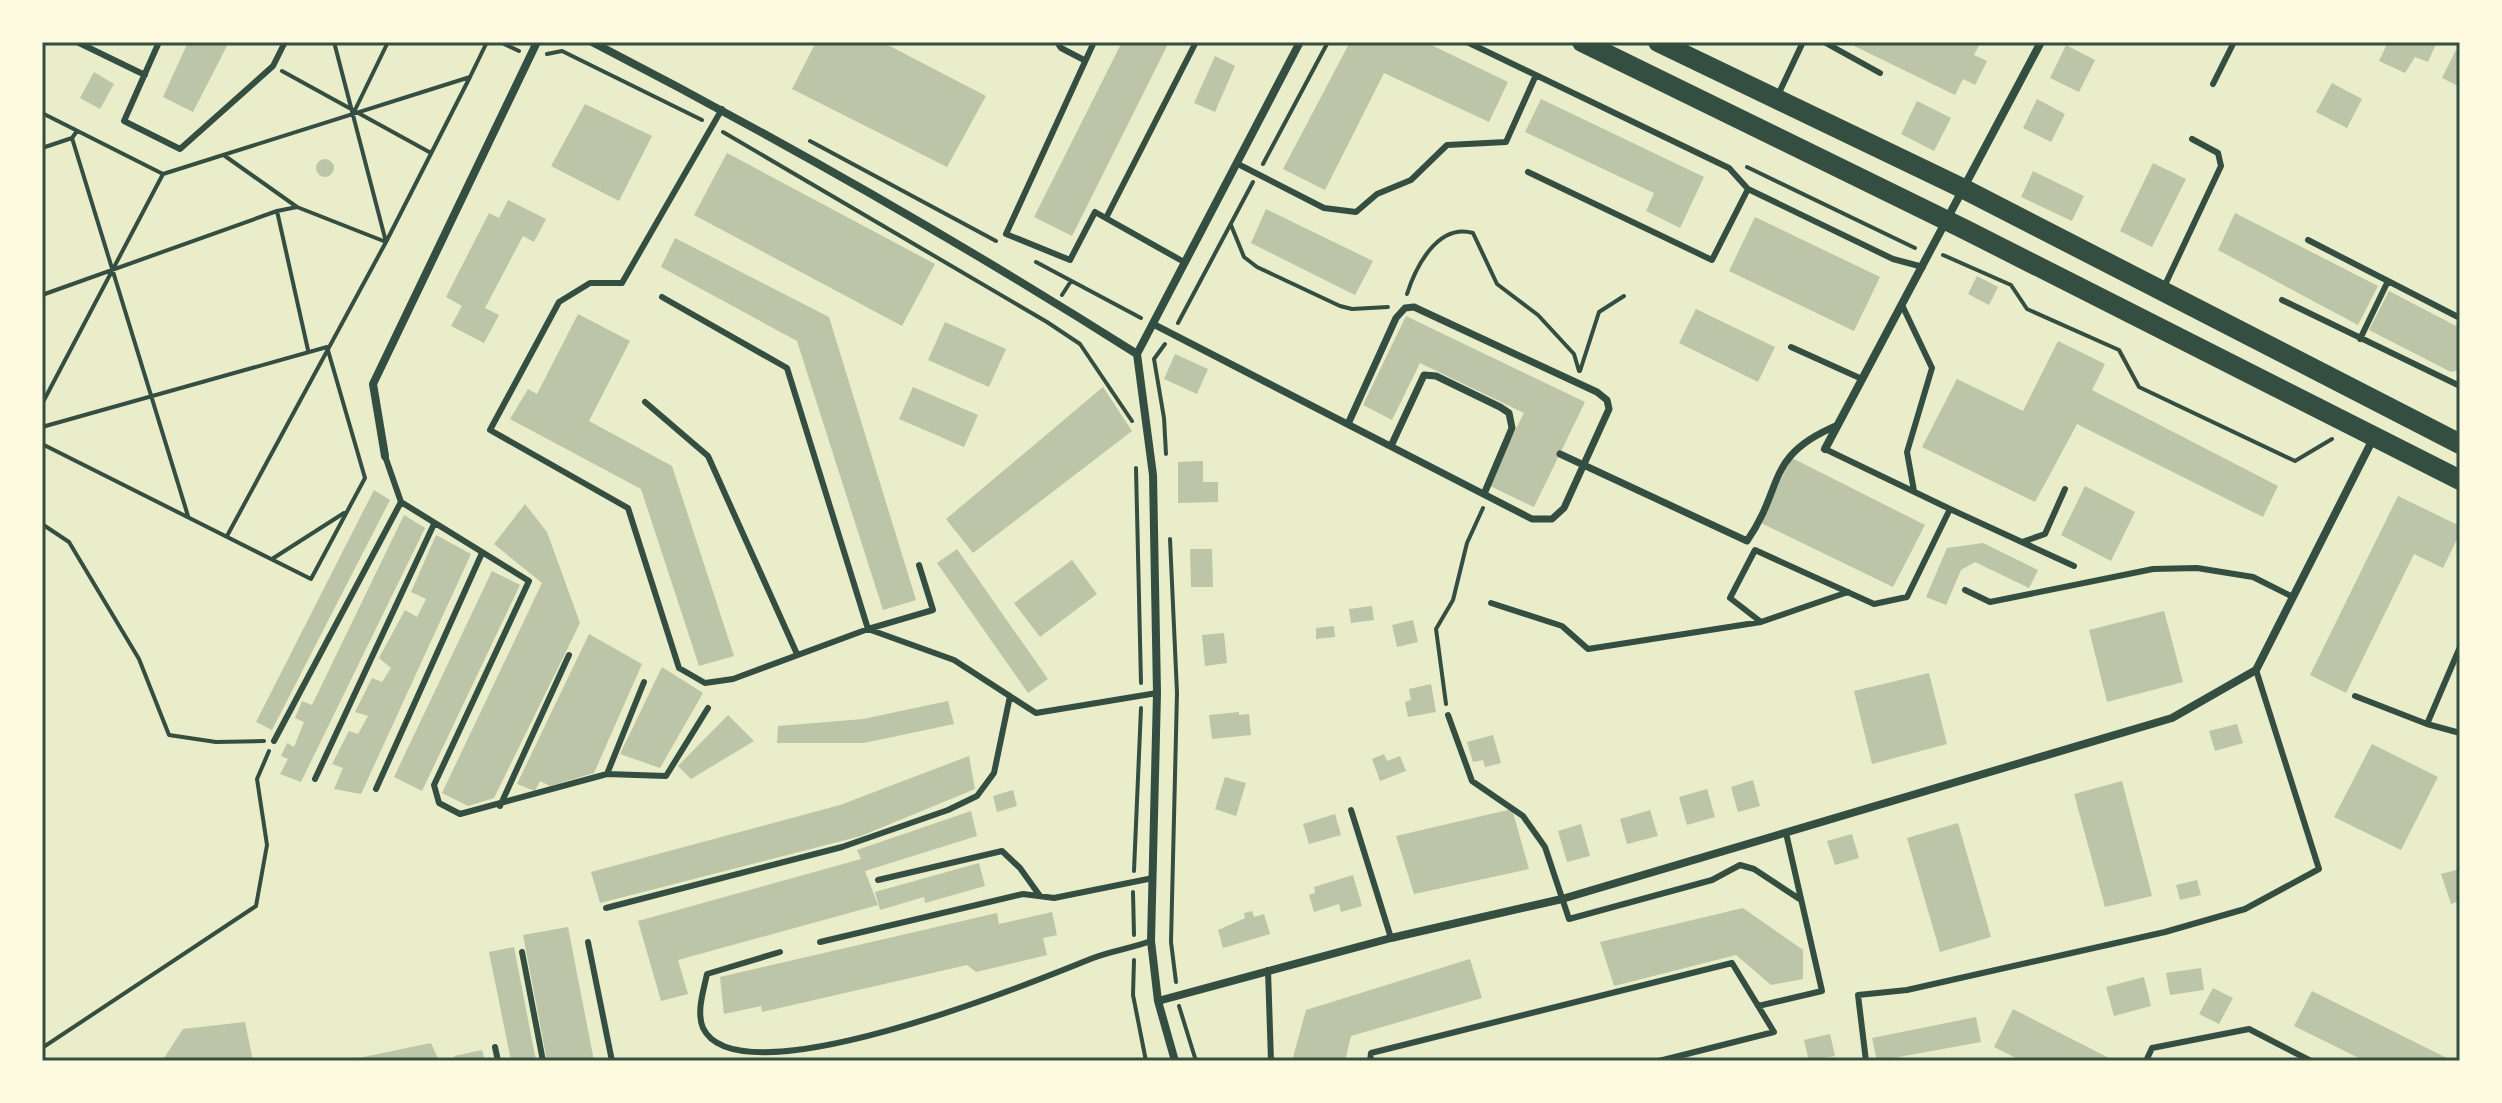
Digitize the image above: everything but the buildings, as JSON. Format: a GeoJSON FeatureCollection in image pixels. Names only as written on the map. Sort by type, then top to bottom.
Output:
{"type":"FeatureCollection","features":[{"type":"Feature","properties":{"kind":"main road"},"geometry":{"type":"LineString","coordinates":[[1582,42],[1947,221],[2460,480]]}},
{"type":"Feature","properties":{"kind":"main road"},"geometry":{"type":"LineString","coordinates":[[1658,42],[1964,189],[2460,444]]}},
{"type":"Feature","properties":{"kind":"street"},"geometry":{"type":"LineString","coordinates":[[385,456],[373,384],[537,42]]}},
{"type":"Feature","properties":{"kind":"street"},"geometry":{"type":"LineString","coordinates":[[592,42],[722,109],[1046,297],[1137,354]]}},
{"type":"Feature","properties":{"kind":"street"},"geometry":{"type":"LineString","coordinates":[[1175,1061],[1158,1001],[1151,941],[1157,693],[1153,475],[1137,354],[1300,42]]}},
{"type":"Feature","properties":{"kind":"street"},"geometry":{"type":"LineString","coordinates":[[1825,449],[2041,42]]}},
{"type":"Feature","properties":{"kind":"street"},"geometry":{"type":"LineString","coordinates":[[1153,324],[1532,519],[1552,519],[1558,514],[1585,468],[1609,409],[1607,400],[1533,361],[1414,307],[1403,311],[1348,424]]}},
{"type":"Feature","properties":{"kind":"street"},"geometry":{"type":"LineString","coordinates":[[1391,446],[1424,375],[1436,376],[1500,407],[1509,413],[1512,428],[1488,496]]}},
{"type":"Feature","properties":{"kind":"street"},"geometry":{"type":"LineString","coordinates":[[1560,454],[1747,541],[1785,460],[1813,435],[1838,425]]}},
{"type":"Feature","properties":{"kind":"street"},"geometry":{"type":"LineString","coordinates":[[1158,1001],[1391,938],[1562,899],[2172,718],[2256,670],[2374,436]]}},
{"type":"Feature","properties":{"kind":"lane"},"geometry":{"type":"LineString","coordinates":[[77,42],[145,75]]}},
{"type":"Feature","properties":{"kind":"lane"},"geometry":{"type":"LineString","coordinates":[[159,42],[124,121],[180,149],[273,66],[285,42]]}},
{"type":"Feature","properties":{"kind":"lane"},"geometry":{"type":"LineString","coordinates":[[1057,42],[1061,48],[1084,60]]}},
{"type":"Feature","properties":{"kind":"lane"},"geometry":{"type":"LineString","coordinates":[[1094,42],[1006,234],[1070,260],[1095,212],[1184,262]]}},
{"type":"Feature","properties":{"kind":"lane"},"geometry":{"type":"LineString","coordinates":[[1106,218],[1196,42]]}},
{"type":"Feature","properties":{"kind":"lane"},"geometry":{"type":"LineString","coordinates":[[1467,42],[1729,168],[1748,189],[1893,259],[1923,267]]}},
{"type":"Feature","properties":{"kind":"lane"},"geometry":{"type":"LineString","coordinates":[[1777,99],[1803,42]]}},
{"type":"Feature","properties":{"kind":"lane"},"geometry":{"type":"LineString","coordinates":[[1824,42],[1880,73]]}},
{"type":"Feature","properties":{"kind":"lane"},"geometry":{"type":"LineString","coordinates":[[2213,84],[2234,42]]}},
{"type":"Feature","properties":{"kind":"lane"},"geometry":{"type":"LineString","coordinates":[[1236,163],[1324,208],[1356,212],[1377,194],[1411,180],[1447,145],[1506,142],[1536,75]]}},
{"type":"Feature","properties":{"kind":"lane"},"geometry":{"type":"LineString","coordinates":[[722,109],[622,283],[590,283],[559,302],[490,430],[628,508],[679,668],[705,683],[733,679],[868,629],[933,610],[919,565]]}},
{"type":"Feature","properties":{"kind":"lane"},"geometry":{"type":"LineString","coordinates":[[2162,291],[2221,166],[2218,153],[2192,139]]}},
{"type":"Feature","properties":{"kind":"lane"},"geometry":{"type":"LineString","coordinates":[[1528,172],[1712,260],[1748,189]]}},
{"type":"Feature","properties":{"kind":"lane"},"geometry":{"type":"LineString","coordinates":[[2308,240],[2460,318]]}},
{"type":"Feature","properties":{"kind":"lane"},"geometry":{"type":"LineString","coordinates":[[2360,339],[2388,281]]}},
{"type":"Feature","properties":{"kind":"lane"},"geometry":{"type":"LineString","coordinates":[[662,297],[787,368],[868,629]]}},
{"type":"Feature","properties":{"kind":"lane"},"geometry":{"type":"LineString","coordinates":[[2282,300],[2460,386]]}},
{"type":"Feature","properties":{"kind":"lane"},"geometry":{"type":"LineString","coordinates":[[1902,305],[1932,368],[1907,452],[1914,491]]}},
{"type":"Feature","properties":{"kind":"lane"},"geometry":{"type":"LineString","coordinates":[[1791,347],[1862,379]]}},
{"type":"Feature","properties":{"kind":"lane"},"geometry":{"type":"LineString","coordinates":[[645,402],[708,456],[797,654]]}},
{"type":"Feature","properties":{"kind":"lane"},"geometry":{"type":"LineString","coordinates":[[1825,449],[2074,566]]}},
{"type":"Feature","properties":{"kind":"lane"},"geometry":{"type":"LineString","coordinates":[[385,456],[401,502],[529,581],[434,785],[439,803],[460,814],[500,806],[607,774],[666,776],[708,708]]}},
{"type":"Feature","properties":{"kind":"lane"},"geometry":{"type":"LineString","coordinates":[[2022,542],[2045,534],[2065,489]]}},
{"type":"Feature","properties":{"kind":"lane"},"geometry":{"type":"LineString","coordinates":[[274,741],[401,502]]}},
{"type":"Feature","properties":{"kind":"lane"},"geometry":{"type":"LineString","coordinates":[[1761,622],[1730,598],[1755,550],[1874,604],[1907,597],[1950,509]]}},
{"type":"Feature","properties":{"kind":"lane"},"geometry":{"type":"LineString","coordinates":[[315,779],[434,524]]}},
{"type":"Feature","properties":{"kind":"lane"},"geometry":{"type":"LineString","coordinates":[[376,789],[482,553]]}},
{"type":"Feature","properties":{"kind":"lane"},"geometry":{"type":"LineString","coordinates":[[1965,590],[1990,602],[2153,569],[2197,568],[2253,577],[2293,597]]}},
{"type":"Feature","properties":{"kind":"lane"},"geometry":{"type":"LineString","coordinates":[[1491,603],[1562,626],[1588,649],[1761,622],[1848,592]]}},
{"type":"Feature","properties":{"kind":"lane"},"geometry":{"type":"LineString","coordinates":[[868,629],[954,660],[1036,713],[1157,693]]}},
{"type":"Feature","properties":{"kind":"lane"},"geometry":{"type":"LineString","coordinates":[[2427,724],[2460,647]]}},
{"type":"Feature","properties":{"kind":"lane"},"geometry":{"type":"LineString","coordinates":[[500,806],[569,655]]}},
{"type":"Feature","properties":{"kind":"lane"},"geometry":{"type":"LineString","coordinates":[[1866,1061],[1858,995],[1907,990],[2165,932],[2245,909],[2319,869],[2256,670]]}},
{"type":"Feature","properties":{"kind":"lane"},"geometry":{"type":"LineString","coordinates":[[607,774],[644,682]]}},
{"type":"Feature","properties":{"kind":"lane"},"geometry":{"type":"LineString","coordinates":[[606,908],[842,847],[948,810],[977,796],[994,773],[1010,696]]}},
{"type":"Feature","properties":{"kind":"lane"},"geometry":{"type":"LineString","coordinates":[[2355,696],[2427,724],[2460,733]]}},
{"type":"Feature","properties":{"kind":"lane"},"geometry":{"type":"LineString","coordinates":[[1448,715],[1472,781],[1523,816],[1545,847],[1569,919],[1712,880],[1740,865],[1754,869],[1801,900]]}},
{"type":"Feature","properties":{"kind":"lane"},"geometry":{"type":"LineString","coordinates":[[1351,810],[1391,938]]}},
{"type":"Feature","properties":{"kind":"lane"},"geometry":{"type":"LineString","coordinates":[[1758,1006],[1822,991],[1786,833]]}},
{"type":"Feature","properties":{"kind":"lane"},"geometry":{"type":"LineString","coordinates":[[878,880],[1002,851],[1020,868],[1040,896]]}},
{"type":"Feature","properties":{"kind":"lane"},"geometry":{"type":"LineString","coordinates":[[820,942],[1023,894],[1054,898],[1153,878]]}},
{"type":"Feature","properties":{"kind":"lane"},"geometry":{"type":"LineString","coordinates":[[780,952],[707,974],[701,1009],[703,1029],[716,1042],[749,1058],[808,1052],[885,1037],[1007,996],[1097,956],[1151,941]]}},
{"type":"Feature","properties":{"kind":"lane"},"geometry":{"type":"LineString","coordinates":[[588,942],[612,1061]]}},
{"type":"Feature","properties":{"kind":"lane"},"geometry":{"type":"LineString","coordinates":[[522,952],[543,1061]]}},
{"type":"Feature","properties":{"kind":"lane"},"geometry":{"type":"LineString","coordinates":[[1370,1061],[1371,1053],[1732,963],[1774,1032],[1659,1061]]}},
{"type":"Feature","properties":{"kind":"lane"},"geometry":{"type":"LineString","coordinates":[[1268,970],[1271,1061]]}},
{"type":"Feature","properties":{"kind":"lane"},"geometry":{"type":"LineString","coordinates":[[2146,1061],[2152,1048],[2249,1029],[2311,1061]]}},
{"type":"Feature","properties":{"kind":"lane"},"geometry":{"type":"LineString","coordinates":[[495,1047],[498,1061]]}},
{"type":"Feature","properties":{"kind":"path"},"geometry":{"type":"LineString","coordinates":[[334,42],[386,242]]}},
{"type":"Feature","properties":{"kind":"path"},"geometry":{"type":"LineString","coordinates":[[353,112],[388,42]]}},
{"type":"Feature","properties":{"kind":"path"},"geometry":{"type":"LineString","coordinates":[[227,536],[386,242],[487,42]]}},
{"type":"Feature","properties":{"kind":"path"},"geometry":{"type":"LineString","coordinates":[[500,42],[531,56],[562,51],[713,126],[1080,344],[1136,427]]}},
{"type":"Feature","properties":{"kind":"path"},"geometry":{"type":"LineString","coordinates":[[562,51],[566,42]]}},
{"type":"Feature","properties":{"kind":"path"},"geometry":{"type":"LineString","coordinates":[[1166,464],[1164,418],[1154,359],[1172,334],[1328,42]]}},
{"type":"Feature","properties":{"kind":"path"},"geometry":{"type":"LineString","coordinates":[[273,66],[431,153]]}},
{"type":"Feature","properties":{"kind":"path"},"geometry":{"type":"LineString","coordinates":[[42,113],[163,174],[470,77]]}},
{"type":"Feature","properties":{"kind":"path"},"geometry":{"type":"LineString","coordinates":[[42,148],[72,138],[77,131]]}},
{"type":"Feature","properties":{"kind":"path"},"geometry":{"type":"LineString","coordinates":[[72,138],[188,516]]}},
{"type":"Feature","properties":{"kind":"path"},"geometry":{"type":"LineString","coordinates":[[806,139],[1001,243]]}},
{"type":"Feature","properties":{"kind":"path"},"geometry":{"type":"LineString","coordinates":[[225,156],[297,207],[386,242]]}},
{"type":"Feature","properties":{"kind":"path"},"geometry":{"type":"LineString","coordinates":[[1746,167],[1900,243],[1951,256],[2011,285],[2027,309],[2119,350],[2139,387],[2295,461],[2330,438],[2363,455]]}},
{"type":"Feature","properties":{"kind":"path"},"geometry":{"type":"LineString","coordinates":[[42,404],[163,174]]}},
{"type":"Feature","properties":{"kind":"path"},"geometry":{"type":"LineString","coordinates":[[42,295],[277,211],[297,207]]}},
{"type":"Feature","properties":{"kind":"path"},"geometry":{"type":"LineString","coordinates":[[277,211],[308,350]]}},
{"type":"Feature","properties":{"kind":"path"},"geometry":{"type":"LineString","coordinates":[[1231,224],[1244,257],[1257,267],[1340,306],[1352,309],[1380,306],[1403,311],[1420,262],[1434,244],[1450,233],[1465,230],[1473,233],[1497,284],[1538,315],[1574,354],[1580,373],[1599,312],[1606,304],[1624,296]]}},
{"type":"Feature","properties":{"kind":"path"},"geometry":{"type":"LineString","coordinates":[[1029,258],[1153,324]]}},
{"type":"Feature","properties":{"kind":"path"},"geometry":{"type":"LineString","coordinates":[[42,427],[327,347]]}},
{"type":"Feature","properties":{"kind":"path"},"geometry":{"type":"LineString","coordinates":[[42,444],[311,579],[365,478],[327,347]]}},
{"type":"Feature","properties":{"kind":"path"},"geometry":{"type":"LineString","coordinates":[[1136,459],[1141,698],[1133,883],[1133,995],[1146,1061]]}},
{"type":"Feature","properties":{"kind":"path"},"geometry":{"type":"LineString","coordinates":[[1448,715],[1436,629],[1453,600],[1475,522],[1488,496]]}},
{"type":"Feature","properties":{"kind":"path"},"geometry":{"type":"LineString","coordinates":[[272,559],[347,511]]}},
{"type":"Feature","properties":{"kind":"path"},"geometry":{"type":"LineString","coordinates":[[42,524],[69,542],[139,659],[169,735],[216,742],[274,741],[257,779],[267,845],[256,906],[42,1048]]}},
{"type":"Feature","properties":{"kind":"path"},"geometry":{"type":"LineString","coordinates":[[1169,525],[1177,693],[1171,942],[1185,1035],[1196,1061]]}}]}
